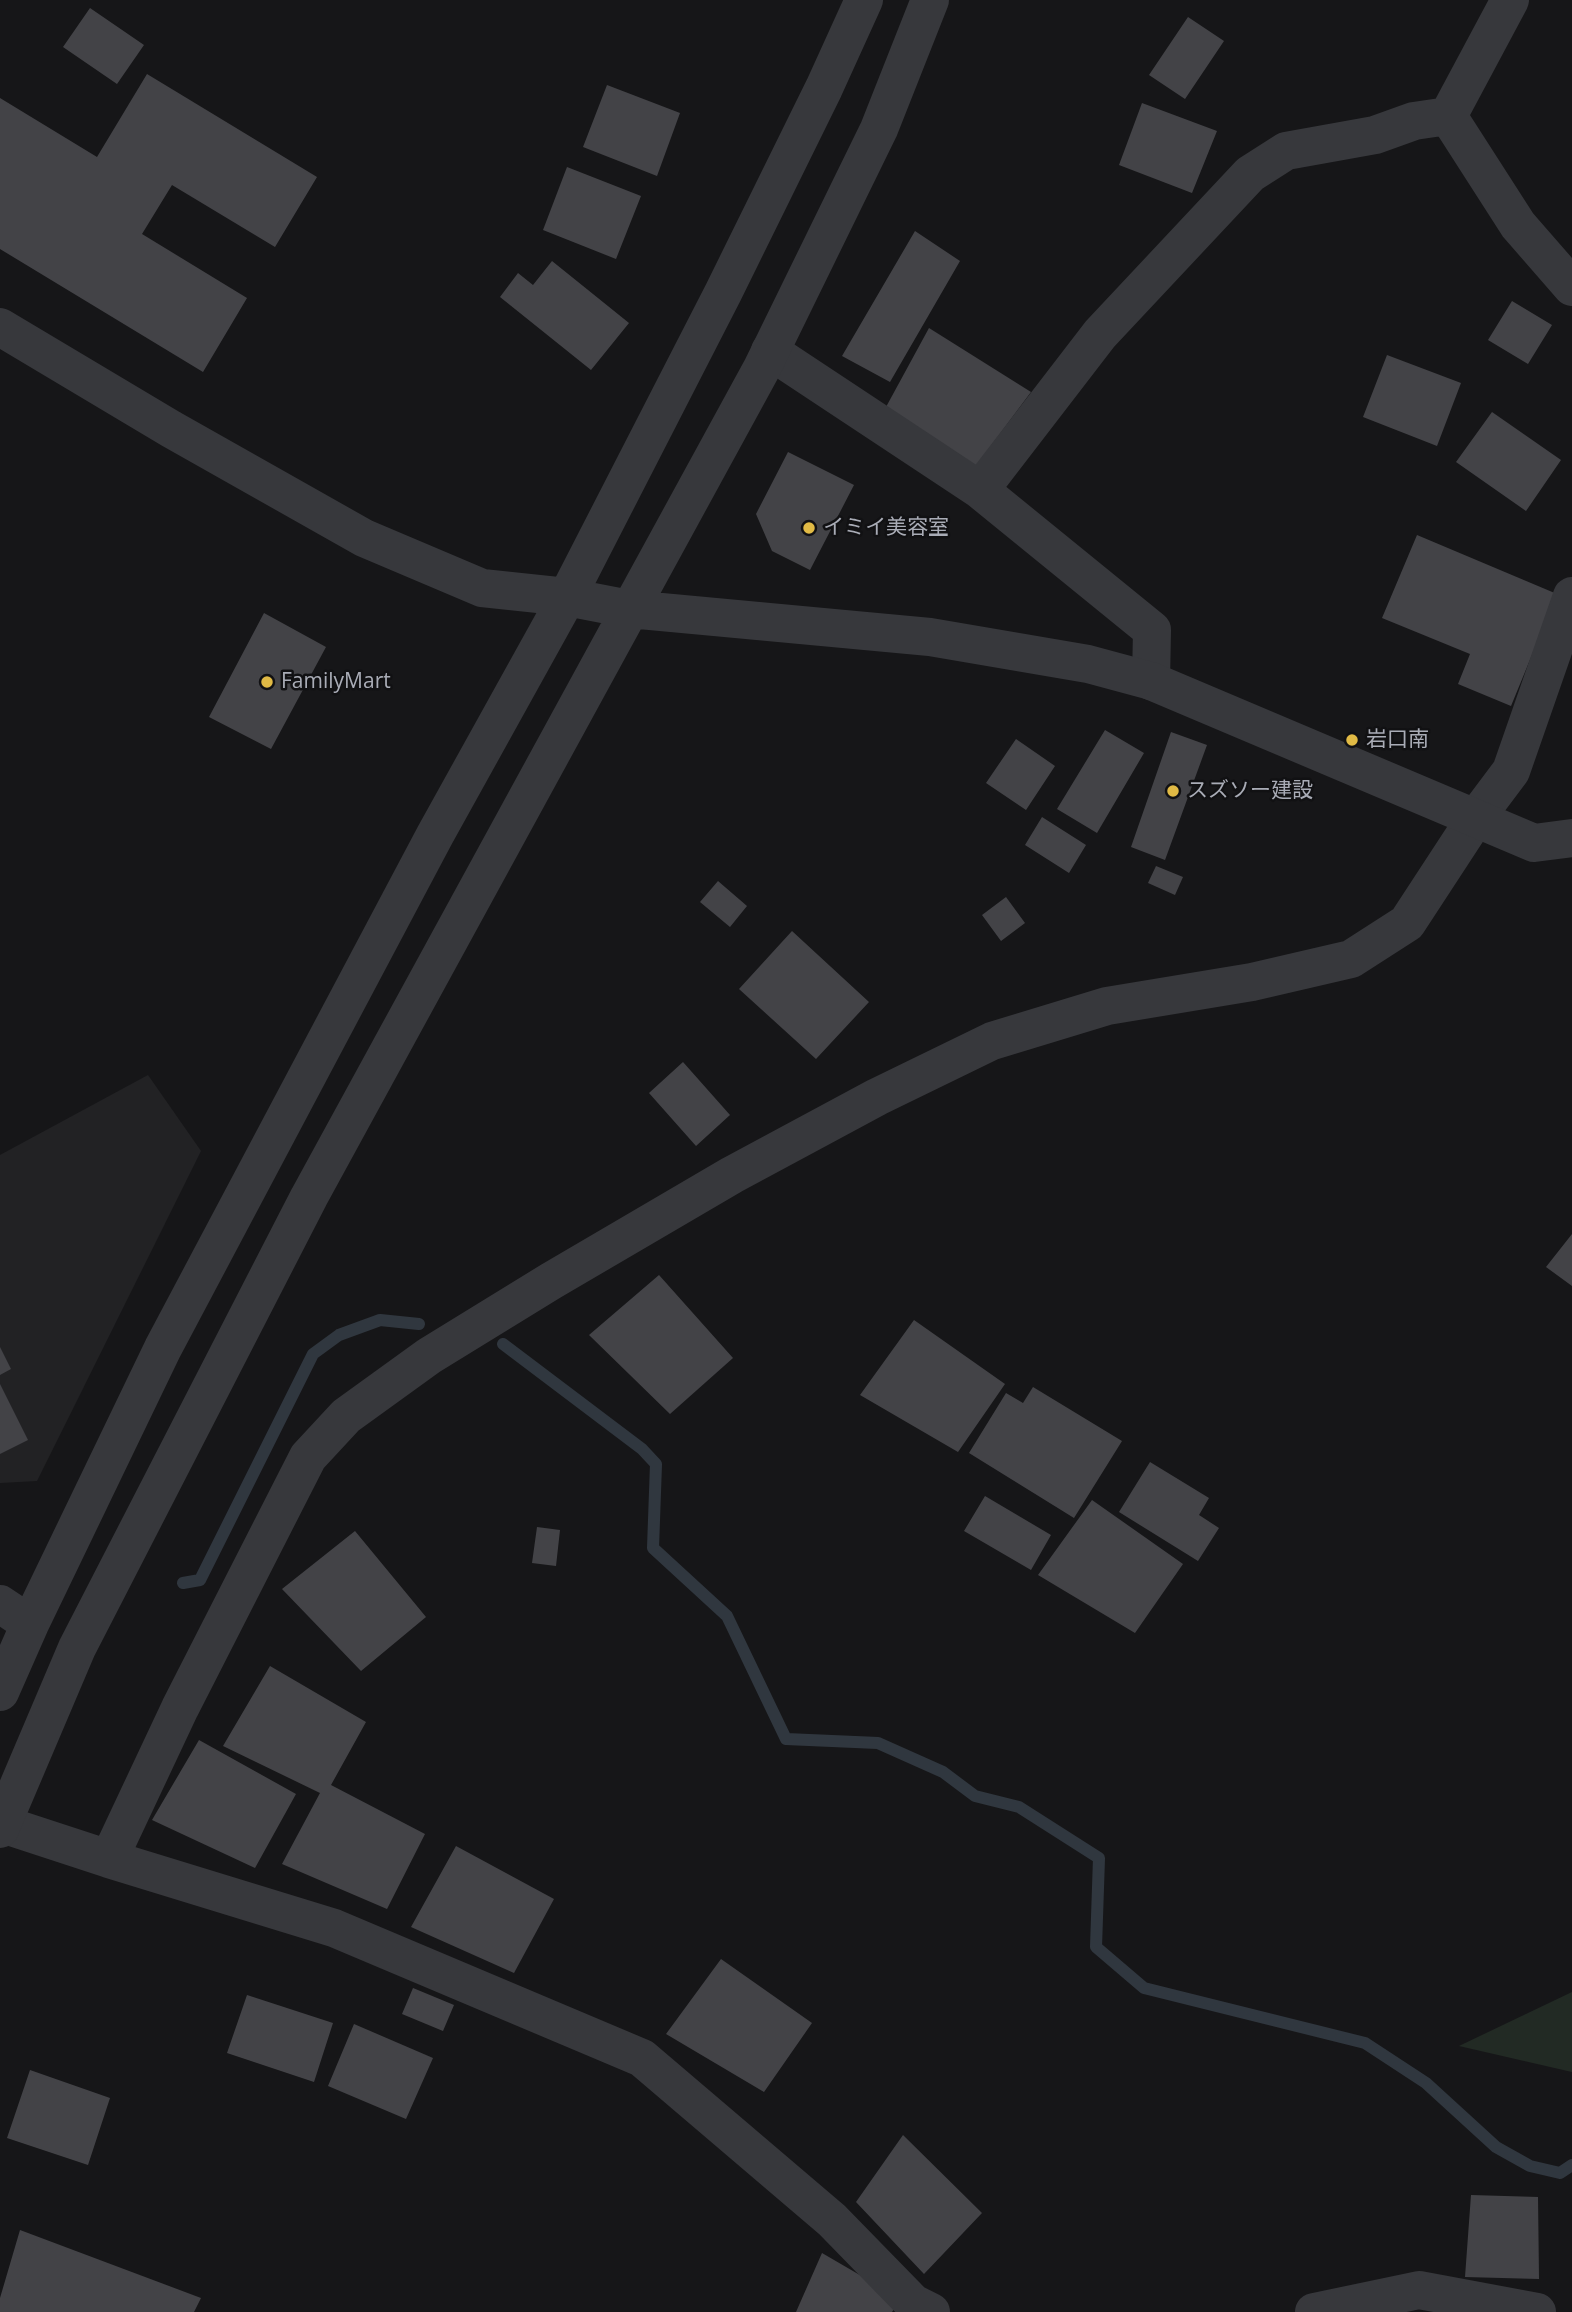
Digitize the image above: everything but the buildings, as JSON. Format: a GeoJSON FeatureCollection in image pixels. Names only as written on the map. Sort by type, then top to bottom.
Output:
{"type":"FeatureCollection","features":[{"type":"Feature","properties":{"kind":"street"},"geometry":{"type":"LineString","coordinates":[[0,1692],[15,1614],[163,1348],[435,835],[567,597],[723,293],[864,0]]}},
{"type":"Feature","properties":{"kind":"street"},"geometry":{"type":"LineString","coordinates":[[910,2306],[832,2220],[642,2058],[334,1928],[1,1827],[77,1648],[309,1197],[770,351],[879,129],[930,0]]}},
{"type":"Feature","properties":{"kind":"street"},"geometry":{"type":"LineString","coordinates":[[1448,116],[1510,0]]}},
{"type":"Feature","properties":{"kind":"street"},"geometry":{"type":"LineString","coordinates":[[980,490],[1100,334],[1250,174],[1286,151],[1375,135],[1414,121],[1448,116]]}},
{"type":"Feature","properties":{"kind":"street"},"geometry":{"type":"LineString","coordinates":[[1448,116],[1517,225],[1572,287]]}},
{"type":"Feature","properties":{"kind":"street"},"geometry":{"type":"LineString","coordinates":[[0,327],[171,429],[364,537],[482,588],[567,597],[629,609],[930,637],[1088,664],[1151,681],[1534,843],[1572,838]]}},
{"type":"Feature","properties":{"kind":"street"},"geometry":{"type":"LineString","coordinates":[[770,351],[980,490],[1152,630],[1151,681]]}},
{"type":"Feature","properties":{"kind":"street"},"geometry":{"type":"LineString","coordinates":[[109,1858],[180,1708],[308,1457],[346,1416],[429,1356],[708,1189],[877,1097],[992,1041],[1107,1006],[1252,982],[1351,959],[1407,923],[1475,819],[1511,771],[1572,596]]}},
{"type":"Feature","properties":{"kind":"street"},"geometry":{"type":"LineString","coordinates":[[1314,2312],[1419,2290],[1537,2312]]}},
{"type":"Feature","properties":{"kind":"shaded area"},"geometry":{"type":"Polygon","coordinates":[[[148,1075],[201,1151],[37,1481],[0,1483],[0,1155],[148,1075]]]}},
{"type":"Feature","properties":{"kind":"shaded area"},"geometry":{"type":"Polygon","coordinates":[[[1572,1992],[1572,2072],[1459,2046],[1572,1992]]]}},
{"type":"Feature","properties":{"kind":"waterway"},"geometry":{"type":"LineString","coordinates":[[183,1583],[200,1580],[313,1354],[339,1335],[380,1320],[419,1324]]}},
{"type":"Feature","properties":{"kind":"waterway"},"geometry":{"type":"LineString","coordinates":[[503,1344],[642,1449],[656,1464],[653,1548],[727,1616],[786,1739],[878,1743],[943,1772],[975,1796],[1019,1807],[1099,1858],[1096,1947],[1144,1988],[1365,2043],[1426,2083],[1496,2147],[1530,2166],[1560,2173],[1572,2165]]}},
{"type":"Feature","properties":{"kind":"place","name":"イミイ美容室"},"geometry":{"type":"Point","coordinates":[809,528]}},
{"type":"Feature","properties":{"kind":"place","name":"FamilyMart"},"geometry":{"type":"Point","coordinates":[267,682]}},
{"type":"Feature","properties":{"kind":"place","name":"岩口南"},"geometry":{"type":"Point","coordinates":[1352,740]}},
{"type":"Feature","properties":{"kind":"place","name":"スズソー建設"},"geometry":{"type":"Point","coordinates":[1173,791]}}]}
